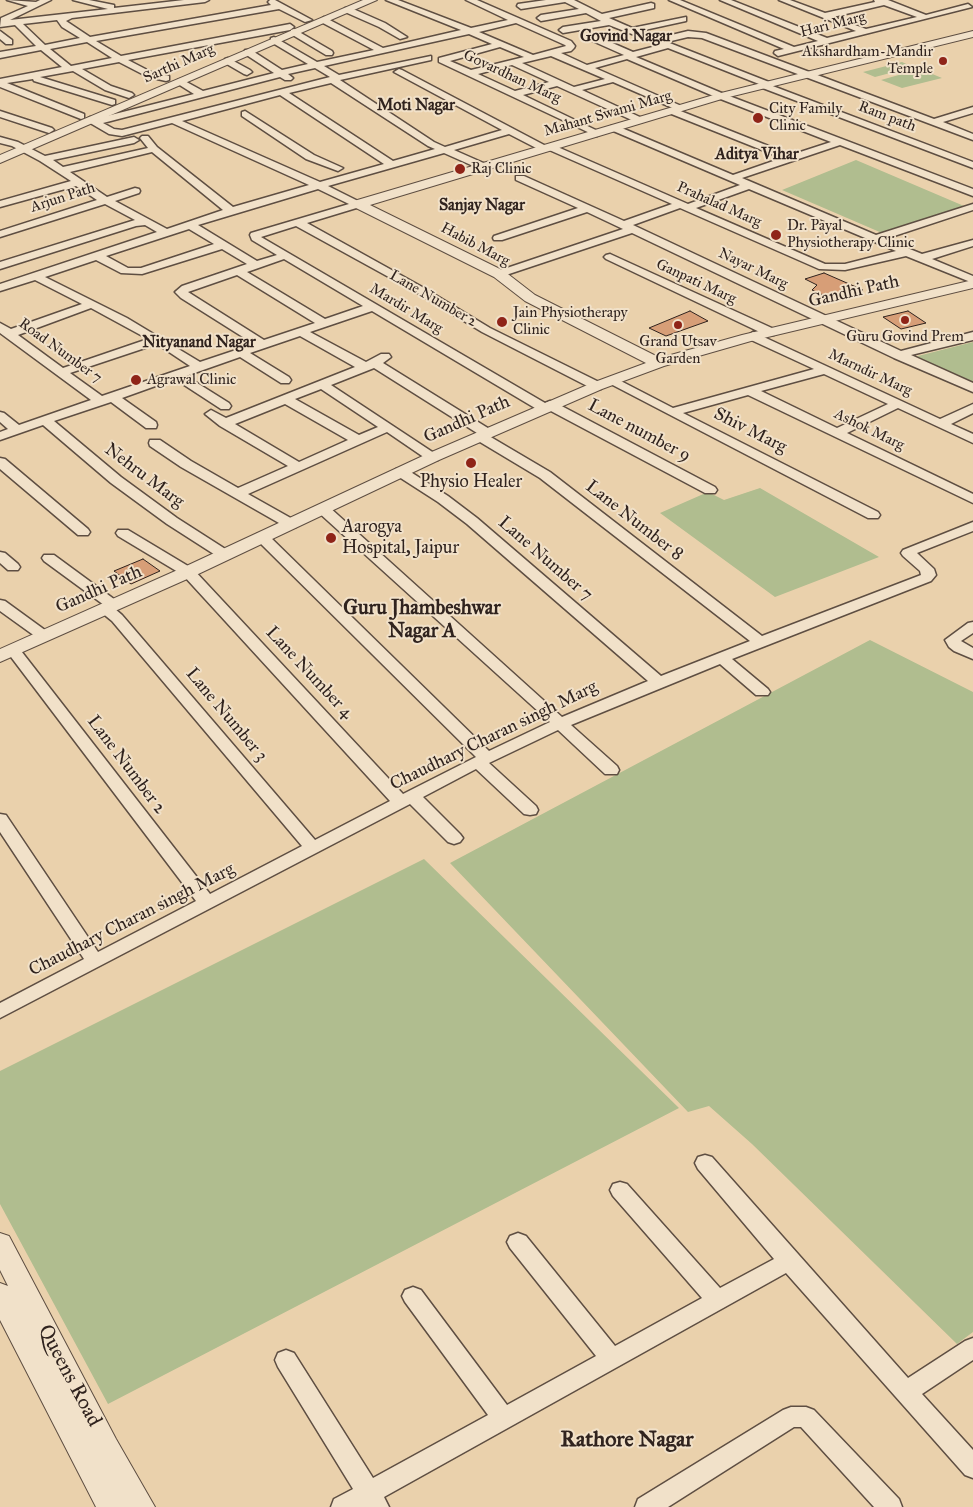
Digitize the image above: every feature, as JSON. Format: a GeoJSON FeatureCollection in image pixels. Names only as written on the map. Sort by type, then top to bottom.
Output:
{"type":"FeatureCollection","features":[{"type":"Feature","properties":{"kind":"street"},"geometry":{"type":"LineString","coordinates":[[11,0],[37,5]]}},
{"type":"Feature","properties":{"kind":"street"},"geometry":{"type":"LineString","coordinates":[[0,23],[48,0]]}},
{"type":"Feature","properties":{"kind":"street"},"geometry":{"type":"LineString","coordinates":[[77,0],[129,9],[159,27]]}},
{"type":"Feature","properties":{"kind":"street"},"geometry":{"type":"LineString","coordinates":[[177,0],[188,2]]}},
{"type":"Feature","properties":{"kind":"street"},"geometry":{"type":"LineString","coordinates":[[0,23],[18,23],[204,0],[228,15]]}},
{"type":"Feature","properties":{"kind":"street"},"geometry":{"type":"LineString","coordinates":[[269,0],[308,20]]}},
{"type":"Feature","properties":{"kind":"street"},"geometry":{"type":"LineString","coordinates":[[292,29],[308,20],[353,3],[372,0]]}},
{"type":"Feature","properties":{"kind":"street"},"geometry":{"type":"LineString","coordinates":[[390,0],[472,31],[532,57]]}},
{"type":"Feature","properties":{"kind":"street"},"geometry":{"type":"LineString","coordinates":[[470,0],[571,46],[568,49],[470,73]]}},
{"type":"Feature","properties":{"kind":"street"},"geometry":{"type":"LineString","coordinates":[[521,6],[563,0]]}},
{"type":"Feature","properties":{"kind":"street"},"geometry":{"type":"LineString","coordinates":[[570,1],[585,0]]}},
{"type":"Feature","properties":{"kind":"street"},"geometry":{"type":"LineString","coordinates":[[673,0],[792,49]]}},
{"type":"Feature","properties":{"kind":"street"},"geometry":{"type":"LineString","coordinates":[[728,2],[746,0]]}},
{"type":"Feature","properties":{"kind":"street"},"geometry":{"type":"LineString","coordinates":[[783,0],[863,32]]}},
{"type":"Feature","properties":{"kind":"street","name":"Ram path"},"geometry":{"type":"LineString","coordinates":[[570,1],[606,20],[764,85],[973,166]]}},
{"type":"Feature","properties":{"kind":"street"},"geometry":{"type":"LineString","coordinates":[[825,16],[882,1],[925,17]]}},
{"type":"Feature","properties":{"kind":"street"},"geometry":{"type":"LineString","coordinates":[[728,2],[826,41]]}},
{"type":"Feature","properties":{"kind":"street"},"geometry":{"type":"LineString","coordinates":[[796,5],[812,2]]}},
{"type":"Feature","properties":{"kind":"street"},"geometry":{"type":"LineString","coordinates":[[955,2],[971,8]]}},
{"type":"Feature","properties":{"kind":"street"},"geometry":{"type":"LineString","coordinates":[[94,3],[61,20],[134,68],[151,75],[166,78]]}},
{"type":"Feature","properties":{"kind":"street"},"geometry":{"type":"LineString","coordinates":[[89,120],[112,102],[166,78],[269,37],[324,20],[353,3]]}},
{"type":"Feature","properties":{"kind":"street"},"geometry":{"type":"LineString","coordinates":[[353,3],[382,25],[403,37]]}},
{"type":"Feature","properties":{"kind":"street"},"geometry":{"type":"LineString","coordinates":[[166,5],[192,21]]}},
{"type":"Feature","properties":{"kind":"street"},"geometry":{"type":"LineString","coordinates":[[20,78],[3,62],[44,47],[280,6]]}},
{"type":"Feature","properties":{"kind":"street"},"geometry":{"type":"LineString","coordinates":[[563,30],[606,20],[651,6]]}},
{"type":"Feature","properties":{"kind":"street","name":"Hari Marg"},"geometry":{"type":"LineString","coordinates":[[778,53],[925,17],[971,8]]}},
{"type":"Feature","properties":{"kind":"street"},"geometry":{"type":"LineString","coordinates":[[542,18],[587,10]]}},
{"type":"Feature","properties":{"kind":"street"},"geometry":{"type":"LineString","coordinates":[[239,13],[269,37],[316,65],[421,138],[484,167]]}},
{"type":"Feature","properties":{"kind":"street"},"geometry":{"type":"LineString","coordinates":[[207,19],[231,37]]}},
{"type":"Feature","properties":{"kind":"street"},"geometry":{"type":"LineString","coordinates":[[632,30],[683,19]]}},
{"type":"Feature","properties":{"kind":"street"},"geometry":{"type":"LineString","coordinates":[[324,20],[381,50]]}},
{"type":"Feature","properties":{"kind":"street"},"geometry":{"type":"LineString","coordinates":[[0,150],[20,147],[49,130],[203,95],[316,65],[515,21]]}},
{"type":"Feature","properties":{"kind":"street"},"geometry":{"type":"LineString","coordinates":[[18,23],[31,38],[72,68],[108,88],[144,98]]}},
{"type":"Feature","properties":{"kind":"street"},"geometry":{"type":"LineString","coordinates":[[178,24],[199,37]]}},
{"type":"Feature","properties":{"kind":"street"},"geometry":{"type":"LineString","coordinates":[[292,29],[329,53]]}},
{"type":"Feature","properties":{"kind":"street"},"geometry":{"type":"LineString","coordinates":[[59,32],[74,30]]}},
{"type":"Feature","properties":{"kind":"street"},"geometry":{"type":"LineString","coordinates":[[0,34],[5,43],[31,38]]}},
{"type":"Feature","properties":{"kind":"street"},"geometry":{"type":"LineString","coordinates":[[119,34],[142,48]]}},
{"type":"Feature","properties":{"kind":"street"},"geometry":{"type":"LineString","coordinates":[[658,41],[688,34],[703,35],[973,137]]}},
{"type":"Feature","properties":{"kind":"street","name":"Mahant Swami Marg"},"geometry":{"type":"LineString","coordinates":[[255,235],[721,96],[973,34]]}},
{"type":"Feature","properties":{"kind":"street"},"geometry":{"type":"LineString","coordinates":[[0,83],[120,58],[142,48],[199,37],[269,37]]}},
{"type":"Feature","properties":{"kind":"street","name":"Sarthi Marg"},"geometry":{"type":"LineString","coordinates":[[0,159],[20,147],[144,98],[248,52],[269,37]]}},
{"type":"Feature","properties":{"kind":"street"},"geometry":{"type":"LineString","coordinates":[[592,37],[721,96],[973,193]]}},
{"type":"Feature","properties":{"kind":"street"},"geometry":{"type":"LineString","coordinates":[[350,44],[366,54]]}},
{"type":"Feature","properties":{"kind":"street","name":"Govardhan Marg"},"geometry":{"type":"LineString","coordinates":[[501,44],[442,60],[597,133]]}},
{"type":"Feature","properties":{"kind":"street"},"geometry":{"type":"LineString","coordinates":[[588,67],[669,45]]}},
{"type":"Feature","properties":{"kind":"street"},"geometry":{"type":"LineString","coordinates":[[248,52],[303,88]]}},
{"type":"Feature","properties":{"kind":"street"},"geometry":{"type":"LineString","coordinates":[[552,53],[588,67],[677,109],[790,158]]}},
{"type":"Feature","properties":{"kind":"street"},"geometry":{"type":"LineString","coordinates":[[0,83],[89,120],[116,134],[175,121],[335,78],[428,58]]}},
{"type":"Feature","properties":{"kind":"street"},"geometry":{"type":"LineString","coordinates":[[228,61],[247,72]]}},
{"type":"Feature","properties":{"kind":"street"},"geometry":{"type":"LineString","coordinates":[[134,68],[158,62]]}},
{"type":"Feature","properties":{"kind":"street"},"geometry":{"type":"LineString","coordinates":[[512,62],[639,120]]}},
{"type":"Feature","properties":{"kind":"street","name":"Prahalad Marg"},"geometry":{"type":"LineString","coordinates":[[398,72],[510,131],[822,267],[845,268],[908,252]]}},
{"type":"Feature","properties":{"kind":"street"},"geometry":{"type":"LineString","coordinates":[[38,79],[112,102]]}},
{"type":"Feature","properties":{"kind":"street"},"geometry":{"type":"LineString","coordinates":[[572,90],[615,79]]}},
{"type":"Feature","properties":{"kind":"street"},"geometry":{"type":"LineString","coordinates":[[181,82],[203,95]]}},
{"type":"Feature","properties":{"kind":"street"},"geometry":{"type":"LineString","coordinates":[[516,94],[557,83]]}},
{"type":"Feature","properties":{"kind":"street"},"geometry":{"type":"LineString","coordinates":[[283,93],[392,164]]}},
{"type":"Feature","properties":{"kind":"street"},"geometry":{"type":"LineString","coordinates":[[280,105],[297,101]]}},
{"type":"Feature","properties":{"kind":"street"},"geometry":{"type":"LineString","coordinates":[[262,110],[241,115],[310,157],[338,168]]}},
{"type":"Feature","properties":{"kind":"street"},"geometry":{"type":"LineString","coordinates":[[934,122],[973,110]]}},
{"type":"Feature","properties":{"kind":"street"},"geometry":{"type":"LineString","coordinates":[[871,126],[909,113]]}},
{"type":"Feature","properties":{"kind":"street"},"geometry":{"type":"LineString","coordinates":[[0,114],[49,130]]}},
{"type":"Feature","properties":{"kind":"street","name":"Habib Marg"},"geometry":{"type":"LineString","coordinates":[[175,121],[359,204],[498,274],[530,298],[659,363]]}},
{"type":"Feature","properties":{"kind":"street"},"geometry":{"type":"LineString","coordinates":[[171,132],[208,123]]}},
{"type":"Feature","properties":{"kind":"street"},"geometry":{"type":"LineString","coordinates":[[614,128],[973,280]]}},
{"type":"Feature","properties":{"kind":"street"},"geometry":{"type":"LineString","coordinates":[[0,288],[95,255],[231,212],[510,131]]}},
{"type":"Feature","properties":{"kind":"street"},"geometry":{"type":"LineString","coordinates":[[44,159],[149,137],[154,149],[231,212]]}},
{"type":"Feature","properties":{"kind":"street"},"geometry":{"type":"LineString","coordinates":[[0,140],[20,147],[64,170],[105,200],[166,233]]}},
{"type":"Feature","properties":{"kind":"street"},"geometry":{"type":"LineString","coordinates":[[872,154],[908,141]]}},
{"type":"Feature","properties":{"kind":"street"},"geometry":{"type":"LineString","coordinates":[[733,178],[839,142]]}},
{"type":"Feature","properties":{"kind":"street"},"geometry":{"type":"LineString","coordinates":[[64,170],[154,149]]}},
{"type":"Feature","properties":{"kind":"street","name":"Nayar Marg"},"geometry":{"type":"LineString","coordinates":[[520,178],[973,388]]}},
{"type":"Feature","properties":{"kind":"street"},"geometry":{"type":"LineString","coordinates":[[2,202],[77,181]]}},
{"type":"Feature","properties":{"kind":"street"},"geometry":{"type":"LineString","coordinates":[[498,274],[685,206],[750,185]]}},
{"type":"Feature","properties":{"kind":"street","name":"Arjun Path"},"geometry":{"type":"LineString","coordinates":[[0,234],[136,191]]}},
{"type":"Feature","properties":{"kind":"street"},"geometry":{"type":"LineString","coordinates":[[877,238],[973,207]]}},
{"type":"Feature","properties":{"kind":"street"},"geometry":{"type":"LineString","coordinates":[[498,238],[585,209]]}},
{"type":"Feature","properties":{"kind":"street"},"geometry":{"type":"LineString","coordinates":[[0,266],[147,222]]}},
{"type":"Feature","properties":{"kind":"street","name":"Lane Number 2"},"geometry":{"type":"LineString","coordinates":[[297,222],[420,290],[486,330],[604,383]]}},
{"type":"Feature","properties":{"kind":"street"},"geometry":{"type":"LineString","coordinates":[[190,225],[256,265]]}},
{"type":"Feature","properties":{"kind":"street","name":"Mardir Marg"},"geometry":{"type":"LineString","coordinates":[[255,235],[256,238],[547,407]]}},
{"type":"Feature","properties":{"kind":"street"},"geometry":{"type":"LineString","coordinates":[[922,258],[973,242]]}},
{"type":"Feature","properties":{"kind":"street"},"geometry":{"type":"LineString","coordinates":[[95,255],[125,271],[132,272],[142,271],[223,245]]}},
{"type":"Feature","properties":{"kind":"street"},"geometry":{"type":"LineString","coordinates":[[262,344],[181,292],[186,288],[287,255]]}},
{"type":"Feature","properties":{"kind":"street","name":"Ganpati Marg"},"geometry":{"type":"LineString","coordinates":[[610,258],[770,332]]}},
{"type":"Feature","properties":{"kind":"street"},"geometry":{"type":"LineString","coordinates":[[238,271],[323,323]]}},
{"type":"Feature","properties":{"kind":"street"},"geometry":{"type":"LineString","coordinates":[[35,276],[158,340],[199,366]]}},
{"type":"Feature","properties":{"kind":"street","name":"Gandhi Path"},"geometry":{"type":"LineString","coordinates":[[7,653],[188,572],[483,434],[604,383],[659,363],[753,336],[973,284]]}},
{"type":"Feature","properties":{"kind":"street"},"geometry":{"type":"LineString","coordinates":[[4,331],[92,304]]}},
{"type":"Feature","properties":{"kind":"street"},"geometry":{"type":"LineString","coordinates":[[0,436],[372,306]]}},
{"type":"Feature","properties":{"kind":"street","name":"Road Number 7"},"geometry":{"type":"LineString","coordinates":[[4,331],[62,372],[151,425]]}},
{"type":"Feature","properties":{"kind":"street","name":"Lane Number 8"},"geometry":{"type":"LineString","coordinates":[[300,331],[375,362],[546,475],[760,642]]}},
{"type":"Feature","properties":{"kind":"street","name":"Marndir Marg"},"geometry":{"type":"LineString","coordinates":[[753,336],[973,439]]}},
{"type":"Feature","properties":{"kind":"street"},"geometry":{"type":"LineString","coordinates":[[898,354],[973,336]]}},
{"type":"Feature","properties":{"kind":"street"},"geometry":{"type":"LineString","coordinates":[[62,372],[158,340]]}},
{"type":"Feature","properties":{"kind":"street"},"geometry":{"type":"LineString","coordinates":[[240,352],[285,380]]}},
{"type":"Feature","properties":{"kind":"street"},"geometry":{"type":"LineString","coordinates":[[225,423],[375,362]]}},
{"type":"Feature","properties":{"kind":"street"},"geometry":{"type":"LineString","coordinates":[[673,412],[824,370]]}},
{"type":"Feature","properties":{"kind":"street"},"geometry":{"type":"LineString","coordinates":[[177,375],[225,406]]}},
{"type":"Feature","properties":{"kind":"street","name":"Shiv Marg"},"geometry":{"type":"LineString","coordinates":[[604,383],[673,412],[873,515]]}},
{"type":"Feature","properties":{"kind":"street"},"geometry":{"type":"LineString","coordinates":[[321,384],[433,457]]}},
{"type":"Feature","properties":{"kind":"street","name":"Ashok Marg"},"geometry":{"type":"LineString","coordinates":[[750,391],[973,499]]}},
{"type":"Feature","properties":{"kind":"street"},"geometry":{"type":"LineString","coordinates":[[286,398],[358,440]]}},
{"type":"Feature","properties":{"kind":"street"},"geometry":{"type":"LineString","coordinates":[[838,432],[897,404]]}},
{"type":"Feature","properties":{"kind":"street","name":"Lane number 9"},"geometry":{"type":"LineString","coordinates":[[547,407],[710,490]]}},
{"type":"Feature","properties":{"kind":"street"},"geometry":{"type":"LineString","coordinates":[[940,424],[973,408]]}},
{"type":"Feature","properties":{"kind":"street"},"geometry":{"type":"LineString","coordinates":[[211,414],[299,467]]}},
{"type":"Feature","properties":{"kind":"street"},"geometry":{"type":"LineString","coordinates":[[0,416],[18,430]]}},
{"type":"Feature","properties":{"kind":"street","name":"Nehru Marg"},"geometry":{"type":"LineString","coordinates":[[45,420],[116,480],[172,521],[225,554]]}},
{"type":"Feature","properties":{"kind":"street"},"geometry":{"type":"LineString","coordinates":[[239,493],[386,428]]}},
{"type":"Feature","properties":{"kind":"street"},"geometry":{"type":"LineString","coordinates":[[155,443],[186,464],[291,524]]}},
{"type":"Feature","properties":{"kind":"street"},"geometry":{"type":"LineString","coordinates":[[0,462],[83,532]]}},
{"type":"Feature","properties":{"kind":"street","name":"Lane Number 7"},"geometry":{"type":"LineString","coordinates":[[401,472],[443,499],[472,521],[658,682]]}},
{"type":"Feature","properties":{"kind":"street"},"geometry":{"type":"LineString","coordinates":[[323,509],[424,598],[611,770]]}},
{"type":"Feature","properties":{"kind":"street","name":"Chaudhary Charan singh Marg"},"geometry":{"type":"LineString","coordinates":[[0,1011],[407,799],[559,724],[658,682],[926,578],[929,574],[927,569],[908,553],[973,526]]}},
{"type":"Feature","properties":{"kind":"street","name":"Lane Number 4"},"geometry":{"type":"LineString","coordinates":[[123,532],[188,572],[407,799],[454,838]]}},
{"type":"Feature","properties":{"kind":"street"},"geometry":{"type":"LineString","coordinates":[[262,537],[530,810]]}},
{"type":"Feature","properties":{"kind":"street"},"geometry":{"type":"LineString","coordinates":[[0,556],[13,567]]}},
{"type":"Feature","properties":{"kind":"street","name":"Lane Number 3"},"geometry":{"type":"LineString","coordinates":[[49,558],[109,607],[313,848]]}},
{"type":"Feature","properties":{"kind":"street"},"geometry":{"type":"LineString","coordinates":[[0,604],[44,636]]}},
{"type":"Feature","properties":{"kind":"street"},"geometry":{"type":"LineString","coordinates":[[973,626],[953,640],[954,644],[959,648],[973,654]]}},
{"type":"Feature","properties":{"kind":"street","name":"Lane Number 2"},"geometry":{"type":"LineString","coordinates":[[7,653],[207,903]]}},
{"type":"Feature","properties":{"kind":"street"},"geometry":{"type":"LineString","coordinates":[[721,657],[762,692]]}},
{"type":"Feature","properties":{"kind":"street"},"geometry":{"type":"LineString","coordinates":[[0,819],[95,962]]}},
{"type":"Feature","properties":{"kind":"street"},"geometry":{"type":"LineString","coordinates":[[705,1163],[789,1261],[973,1467]]}},
{"type":"Feature","properties":{"kind":"street"},"geometry":{"type":"LineString","coordinates":[[620,1190],[717,1300]]}},
{"type":"Feature","properties":{"kind":"street"},"geometry":{"type":"LineString","coordinates":[[518,1242],[611,1358]]}},
{"type":"Feature","properties":{"kind":"street","name":"Queens Road"},"geometry":{"type":"LineString","coordinates":[[0,1244],[106,1448],[140,1507]]}},
{"type":"Feature","properties":{"kind":"street"},"geometry":{"type":"LineString","coordinates":[[344,1507],[372,1500],[503,1418],[789,1261]]}},
{"type":"Feature","properties":{"kind":"street","name":"Queens Road"},"geometry":{"type":"LineString","coordinates":[[0,1294],[112,1507]]}},
{"type":"Feature","properties":{"kind":"street"},"geometry":{"type":"LineString","coordinates":[[412,1296],[503,1418]]}},
{"type":"Feature","properties":{"kind":"street"},"geometry":{"type":"LineString","coordinates":[[906,1392],[973,1348]]}},
{"type":"Feature","properties":{"kind":"street"},"geometry":{"type":"LineString","coordinates":[[286,1360],[372,1500]]}},
{"type":"Feature","properties":{"kind":"street"},"geometry":{"type":"LineString","coordinates":[[647,1507],[791,1417],[806,1417],[890,1507]]}},
{"type":"Feature","properties":{"kind":"green space"},"geometry":{"type":"Polygon","coordinates":[[[902,62],[913,67],[875,77],[863,72],[902,62]]]}},
{"type":"Feature","properties":{"kind":"green space"},"geometry":{"type":"Polygon","coordinates":[[[920,69],[942,78],[902,88],[881,80],[920,69]]]}},
{"type":"Feature","properties":{"kind":"green space"},"geometry":{"type":"Polygon","coordinates":[[[856,160],[964,206],[882,233],[782,190],[856,160]]]}},
{"type":"Feature","properties":{"kind":"green space"},"geometry":{"type":"Polygon","coordinates":[[[973,342],[973,383],[914,357],[973,342]]]}},
{"type":"Feature","properties":{"kind":"green space"},"geometry":{"type":"Polygon","coordinates":[[[760,488],[879,557],[775,597],[660,513],[708,492],[724,500],[760,488]]]}},
{"type":"Feature","properties":{"kind":"green space"},"geometry":{"type":"Polygon","coordinates":[[[870,640],[973,692],[973,1332],[957,1344],[752,1144],[709,1106],[688,1112],[450,863],[870,640]]]}},
{"type":"Feature","properties":{"kind":"green space"},"geometry":{"type":"Polygon","coordinates":[[[424,859],[679,1108],[108,1404],[0,1204],[0,1071],[424,859]]]}},
{"type":"Feature","properties":{"kind":"building"},"geometry":{"type":"Polygon","coordinates":[[[824,273],[863,290],[834,300],[812,290],[817,285],[805,279],[824,273]]]}},
{"type":"Feature","properties":{"kind":"building","name":"Grand Utsav Garden"},"geometry":{"type":"Polygon","coordinates":[[[690,311],[708,321],[666,336],[649,328],[690,311]]]}},
{"type":"Feature","properties":{"kind":"building","name":"Guru Govind Prem"},"geometry":{"type":"Polygon","coordinates":[[[908,311],[926,323],[901,329],[883,317],[908,311]]]}},
{"type":"Feature","properties":{"kind":"building"},"geometry":{"type":"Polygon","coordinates":[[[143,559],[160,571],[131,584],[114,571],[143,559]]]}},
{"type":"Feature","properties":{"kind":"place","name":"Akshardham-Mandir Temple"},"geometry":{"type":"Point","coordinates":[943,61]}},
{"type":"Feature","properties":{"kind":"place","name":"City Family Clinic"},"geometry":{"type":"Point","coordinates":[758,118]}},
{"type":"Feature","properties":{"kind":"place","name":"Raj Clinic"},"geometry":{"type":"Point","coordinates":[460,169]}},
{"type":"Feature","properties":{"kind":"place","name":"Dr. Payal Physiotherapy Clinic"},"geometry":{"type":"Point","coordinates":[776,235]}},
{"type":"Feature","properties":{"kind":"place","name":"Guru Govind Prem"},"geometry":{"type":"Point","coordinates":[905,320]}},
{"type":"Feature","properties":{"kind":"place","name":"Jain Physiotherapy Clinic"},"geometry":{"type":"Point","coordinates":[502,322]}},
{"type":"Feature","properties":{"kind":"place","name":"Grand Utsav Garden"},"geometry":{"type":"Point","coordinates":[678,325]}},
{"type":"Feature","properties":{"kind":"place","name":"Agrawal Clinic"},"geometry":{"type":"Point","coordinates":[136,380]}},
{"type":"Feature","properties":{"kind":"place","name":"Physio Healer"},"geometry":{"type":"Point","coordinates":[471,463]}},
{"type":"Feature","properties":{"kind":"place","name":"Aarogya Hospital, Jaipur"},"geometry":{"type":"Point","coordinates":[331,538]}},
{"type":"Feature","properties":{"kind":"district","name":"Govind Nagar"},"geometry":{"type":"Point","coordinates":[626,37]}},
{"type":"Feature","properties":{"kind":"district","name":"Moti Nagar"},"geometry":{"type":"Point","coordinates":[416,106]}},
{"type":"Feature","properties":{"kind":"district","name":"Aditya Vihar"},"geometry":{"type":"Point","coordinates":[757,155]}},
{"type":"Feature","properties":{"kind":"district","name":"Sanjay Nagar"},"geometry":{"type":"Point","coordinates":[482,206]}},
{"type":"Feature","properties":{"kind":"district","name":"Nityanand Nagar"},"geometry":{"type":"Point","coordinates":[199,343]}},
{"type":"Feature","properties":{"kind":"district","name":"Guru Jhambeshwar Nagar A"},"geometry":{"type":"Point","coordinates":[422,620]}},
{"type":"Feature","properties":{"kind":"district","name":"Rathore Nagar"},"geometry":{"type":"Point","coordinates":[627,1441]}}]}
